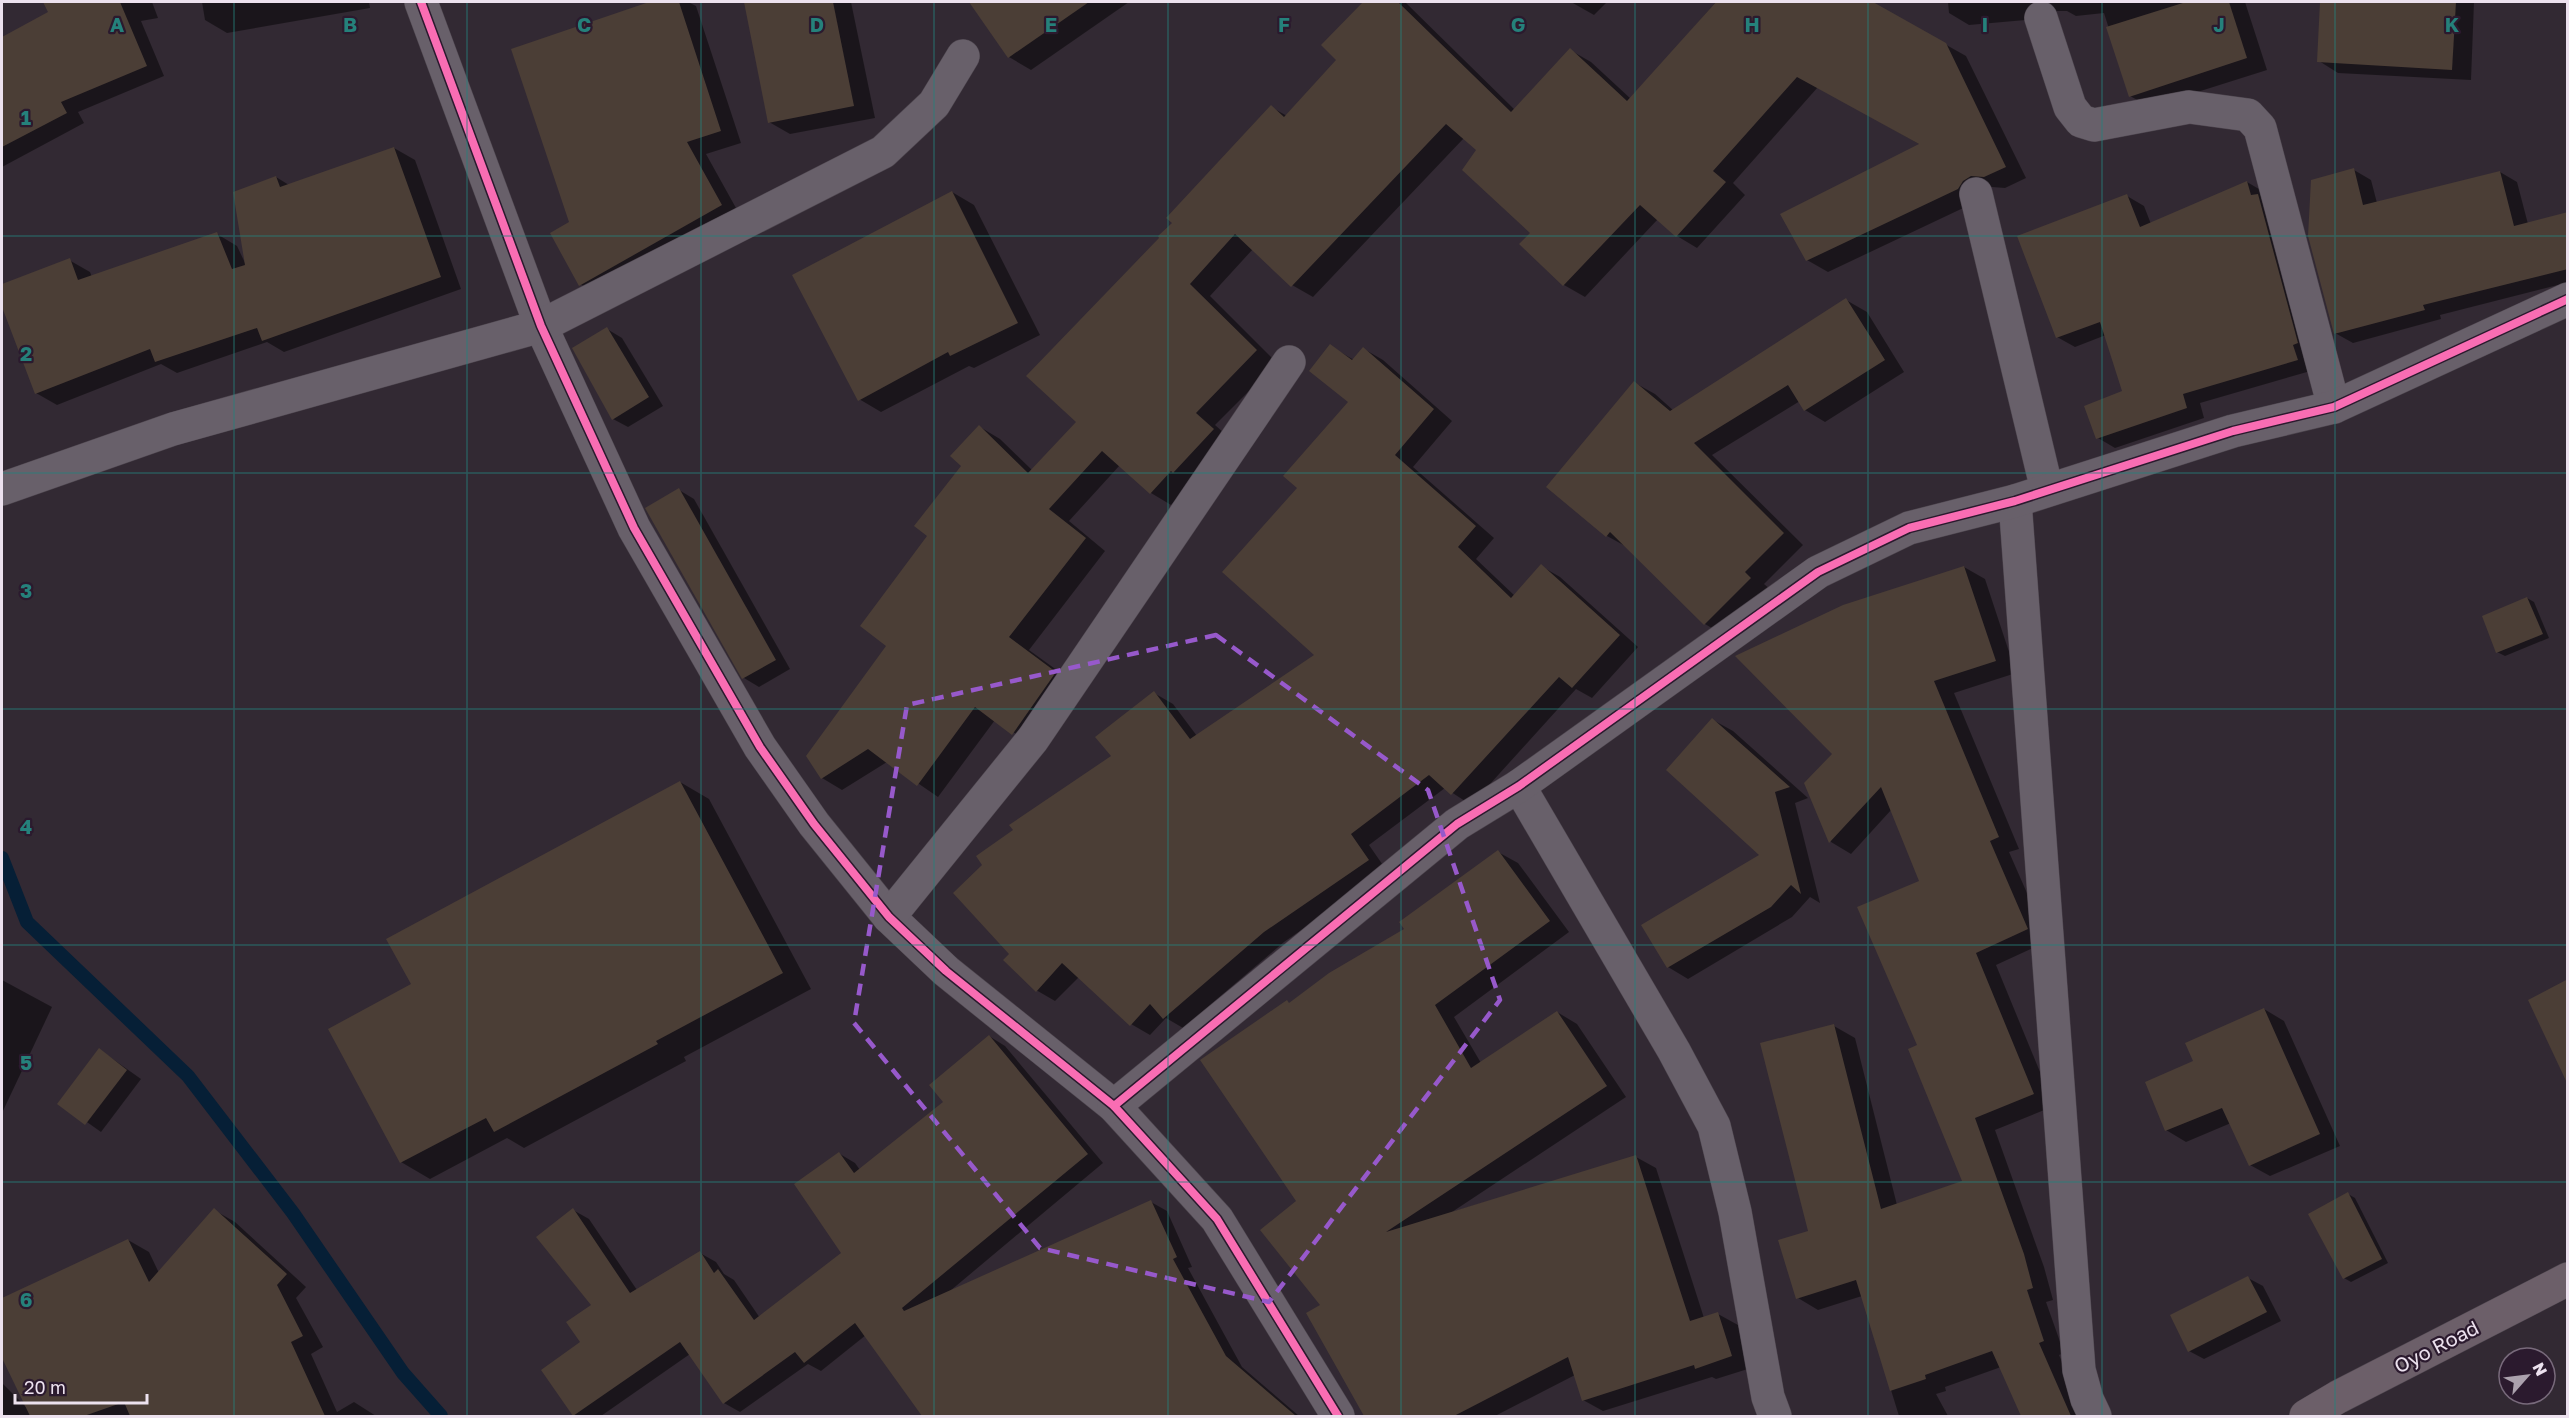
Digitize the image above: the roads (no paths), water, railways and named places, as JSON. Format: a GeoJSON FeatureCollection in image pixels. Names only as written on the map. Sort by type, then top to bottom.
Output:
{"type":"FeatureCollection","features":[{"type":"Feature","properties":{"kind":"highway","name":"Oyo Road"},"geometry":{"type":"LineString","coordinates":[[2306,1416],[2338,1396],[2568,1279]]}},
{"type":"Feature","properties":{"kind":"street"},"geometry":{"type":"LineString","coordinates":[[421,2],[541,326],[634,528],[760,747],[814,824],[889,917],[946,971],[1114,1106],[1217,1219],[1338,1416]]}},
{"type":"Feature","properties":{"kind":"street"},"geometry":{"type":"LineString","coordinates":[[2041,18],[2070,107],[2080,121],[2094,125],[2189,107],[2248,115],[2260,128],[2334,407]]}},
{"type":"Feature","properties":{"kind":"street"},"geometry":{"type":"LineString","coordinates":[[2,489],[173,429],[541,326],[884,152],[934,104],[963,56]]}},
{"type":"Feature","properties":{"kind":"street"},"geometry":{"type":"LineString","coordinates":[[1976,194],[2047,490]]}},
{"type":"Feature","properties":{"kind":"street"},"geometry":{"type":"LineString","coordinates":[[1114,1106],[1457,824],[1519,786],[1818,572],[1909,528],[2015,501],[2233,431],[2334,407],[2568,298]]}},
{"type":"Feature","properties":{"kind":"street"},"geometry":{"type":"LineString","coordinates":[[889,917],[1033,739],[1289,362]]}},
{"type":"Feature","properties":{"kind":"street"},"geometry":{"type":"LineString","coordinates":[[2015,501],[2079,1370],[2087,1399],[2095,1416]]}},
{"type":"Feature","properties":{"kind":"street"},"geometry":{"type":"LineString","coordinates":[[1519,786],[1668,1041],[1714,1126],[1735,1212],[1768,1397],[1775,1416]]}},
{"type":"Feature","properties":{"kind":"waterway"},"geometry":{"type":"LineString","coordinates":[[2,858],[27,922],[188,1076],[293,1213],[403,1373],[441,1416]]}}]}
